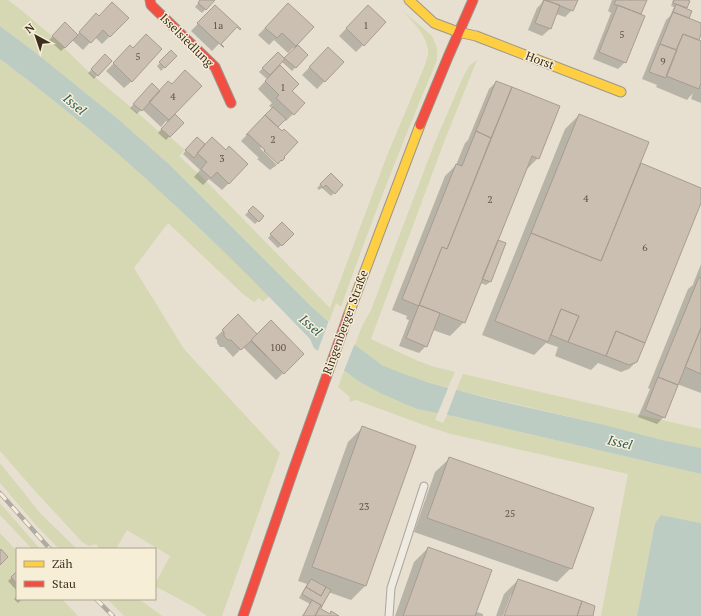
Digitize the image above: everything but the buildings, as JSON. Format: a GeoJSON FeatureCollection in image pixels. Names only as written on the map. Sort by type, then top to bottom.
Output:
{"type":"FeatureCollection","features":[{"type":"Feature","properties":{"kind":"main road","name":"Isselsiedlung"},"geometry":{"type":"LineString","coordinates":[[150,0],[151,5],[215,67],[231,103]]}},
{"type":"Feature","properties":{"kind":"main road","name":"Horst"},"geometry":{"type":"LineString","coordinates":[[409,0],[434,22],[458,32],[476,36],[621,92]]}},
{"type":"Feature","properties":{"kind":"main road","name":"Ringenberger Straße"},"geometry":{"type":"LineString","coordinates":[[243,616],[348,314],[405,164],[458,32],[473,0]]}},
{"type":"Feature","properties":{"kind":"lane"},"geometry":{"type":"LineString","coordinates":[[389,616],[391,588],[424,486]]}},
{"type":"Feature","properties":{"kind":"green space"},"geometry":{"type":"Polygon","coordinates":[[[0,0],[8,0],[20,9],[52,36],[89,72],[158,131],[161,129],[185,150],[179,156],[203,178],[330,308],[386,158],[428,56],[425,39],[415,24],[403,11],[432,36],[437,48],[437,60],[387,183],[341,307],[336,303],[329,322],[314,309],[170,165],[118,119],[0,26],[0,0]]]}},
{"type":"Feature","properties":{"kind":"green space"},"geometry":{"type":"Polygon","coordinates":[[[0,59],[58,103],[132,166],[225,252],[269,296],[263,302],[259,298],[254,302],[243,294],[168,223],[134,268],[184,349],[280,453],[222,616],[207,616],[194,607],[156,587],[156,582],[170,556],[127,530],[117,548],[99,548],[96,544],[89,546],[82,542],[0,451],[0,59]]]}},
{"type":"Feature","properties":{"kind":"green space"},"geometry":{"type":"Polygon","coordinates":[[[477,60],[444,142],[371,339],[418,361],[455,372],[448,387],[415,378],[391,369],[376,361],[355,345],[362,326],[371,310],[435,142],[464,75],[470,65],[477,60]]]}},
{"type":"Feature","properties":{"kind":"green space"},"geometry":{"type":"Polygon","coordinates":[[[344,371],[358,381],[417,409],[438,413],[435,420],[443,423],[447,415],[701,474],[701,523],[661,515],[655,523],[637,616],[601,616],[628,474],[451,434],[356,400],[349,402],[350,397],[338,387],[344,371]]]}},
{"type":"Feature","properties":{"kind":"green space"},"geometry":{"type":"Polygon","coordinates":[[[463,374],[701,429],[701,448],[456,390],[463,374]]]}},
{"type":"Feature","properties":{"kind":"green space"},"geometry":{"type":"Polygon","coordinates":[[[0,463],[41,514],[76,548],[58,548],[35,524],[0,483],[0,463]]]}},
{"type":"Feature","properties":{"kind":"green space"},"geometry":{"type":"Polygon","coordinates":[[[0,503],[39,548],[31,548],[0,515],[0,503]]]}},
{"type":"Feature","properties":{"kind":"green space"},"geometry":{"type":"Polygon","coordinates":[[[0,533],[16,550],[16,600],[63,600],[78,616],[0,616],[0,533]]]}},
{"type":"Feature","properties":{"kind":"green space"},"geometry":{"type":"Polygon","coordinates":[[[108,600],[140,600],[162,616],[124,616],[108,600]]]}},
{"type":"Feature","properties":{"kind":"water","name":"Issel"},"geometry":{"type":"Polygon","coordinates":[[[0,26],[118,119],[170,165],[314,309],[355,345],[382,365],[430,383],[491,399],[701,448],[701,474],[417,409],[380,393],[358,381],[314,348],[310,339],[274,301],[161,192],[122,157],[42,91],[0,59],[0,26]]]}},
{"type":"Feature","properties":{"kind":"water"},"geometry":{"type":"Polygon","coordinates":[[[661,515],[701,523],[701,616],[637,616],[655,523],[661,515]]]}},
{"type":"Feature","properties":{"kind":"pier"},"geometry":{"type":"Polygon","coordinates":[[[329,320],[355,343],[343,373],[317,353],[329,320]]]}},
{"type":"Feature","properties":{"kind":"pier"},"geometry":{"type":"Polygon","coordinates":[[[449,386],[457,388],[446,417],[437,415],[449,386]]]}},
{"type":"Feature","properties":{"kind":"railway"},"geometry":{"type":"LineString","coordinates":[[0,493],[49,548]]}},
{"type":"Feature","properties":{"kind":"railway"},"geometry":{"type":"LineString","coordinates":[[97,600],[113,616]]}},
{"type":"Feature","properties":{"kind":"traffic: slow"},"geometry":{"type":"LineString","coordinates":[[409,0],[434,23],[458,32],[476,36],[621,92]]}},
{"type":"Feature","properties":{"kind":"traffic: slow"},"geometry":{"type":"LineString","coordinates":[[348,316],[420,125]]}},
{"type":"Feature","properties":{"kind":"traffic: jam"},"geometry":{"type":"LineString","coordinates":[[150,0],[151,5],[215,67],[231,103]]}},
{"type":"Feature","properties":{"kind":"traffic: jam"},"geometry":{"type":"LineString","coordinates":[[420,125],[473,0]]}},
{"type":"Feature","properties":{"kind":"traffic: jam"},"geometry":{"type":"LineString","coordinates":[[243,616],[348,316]]}}]}
